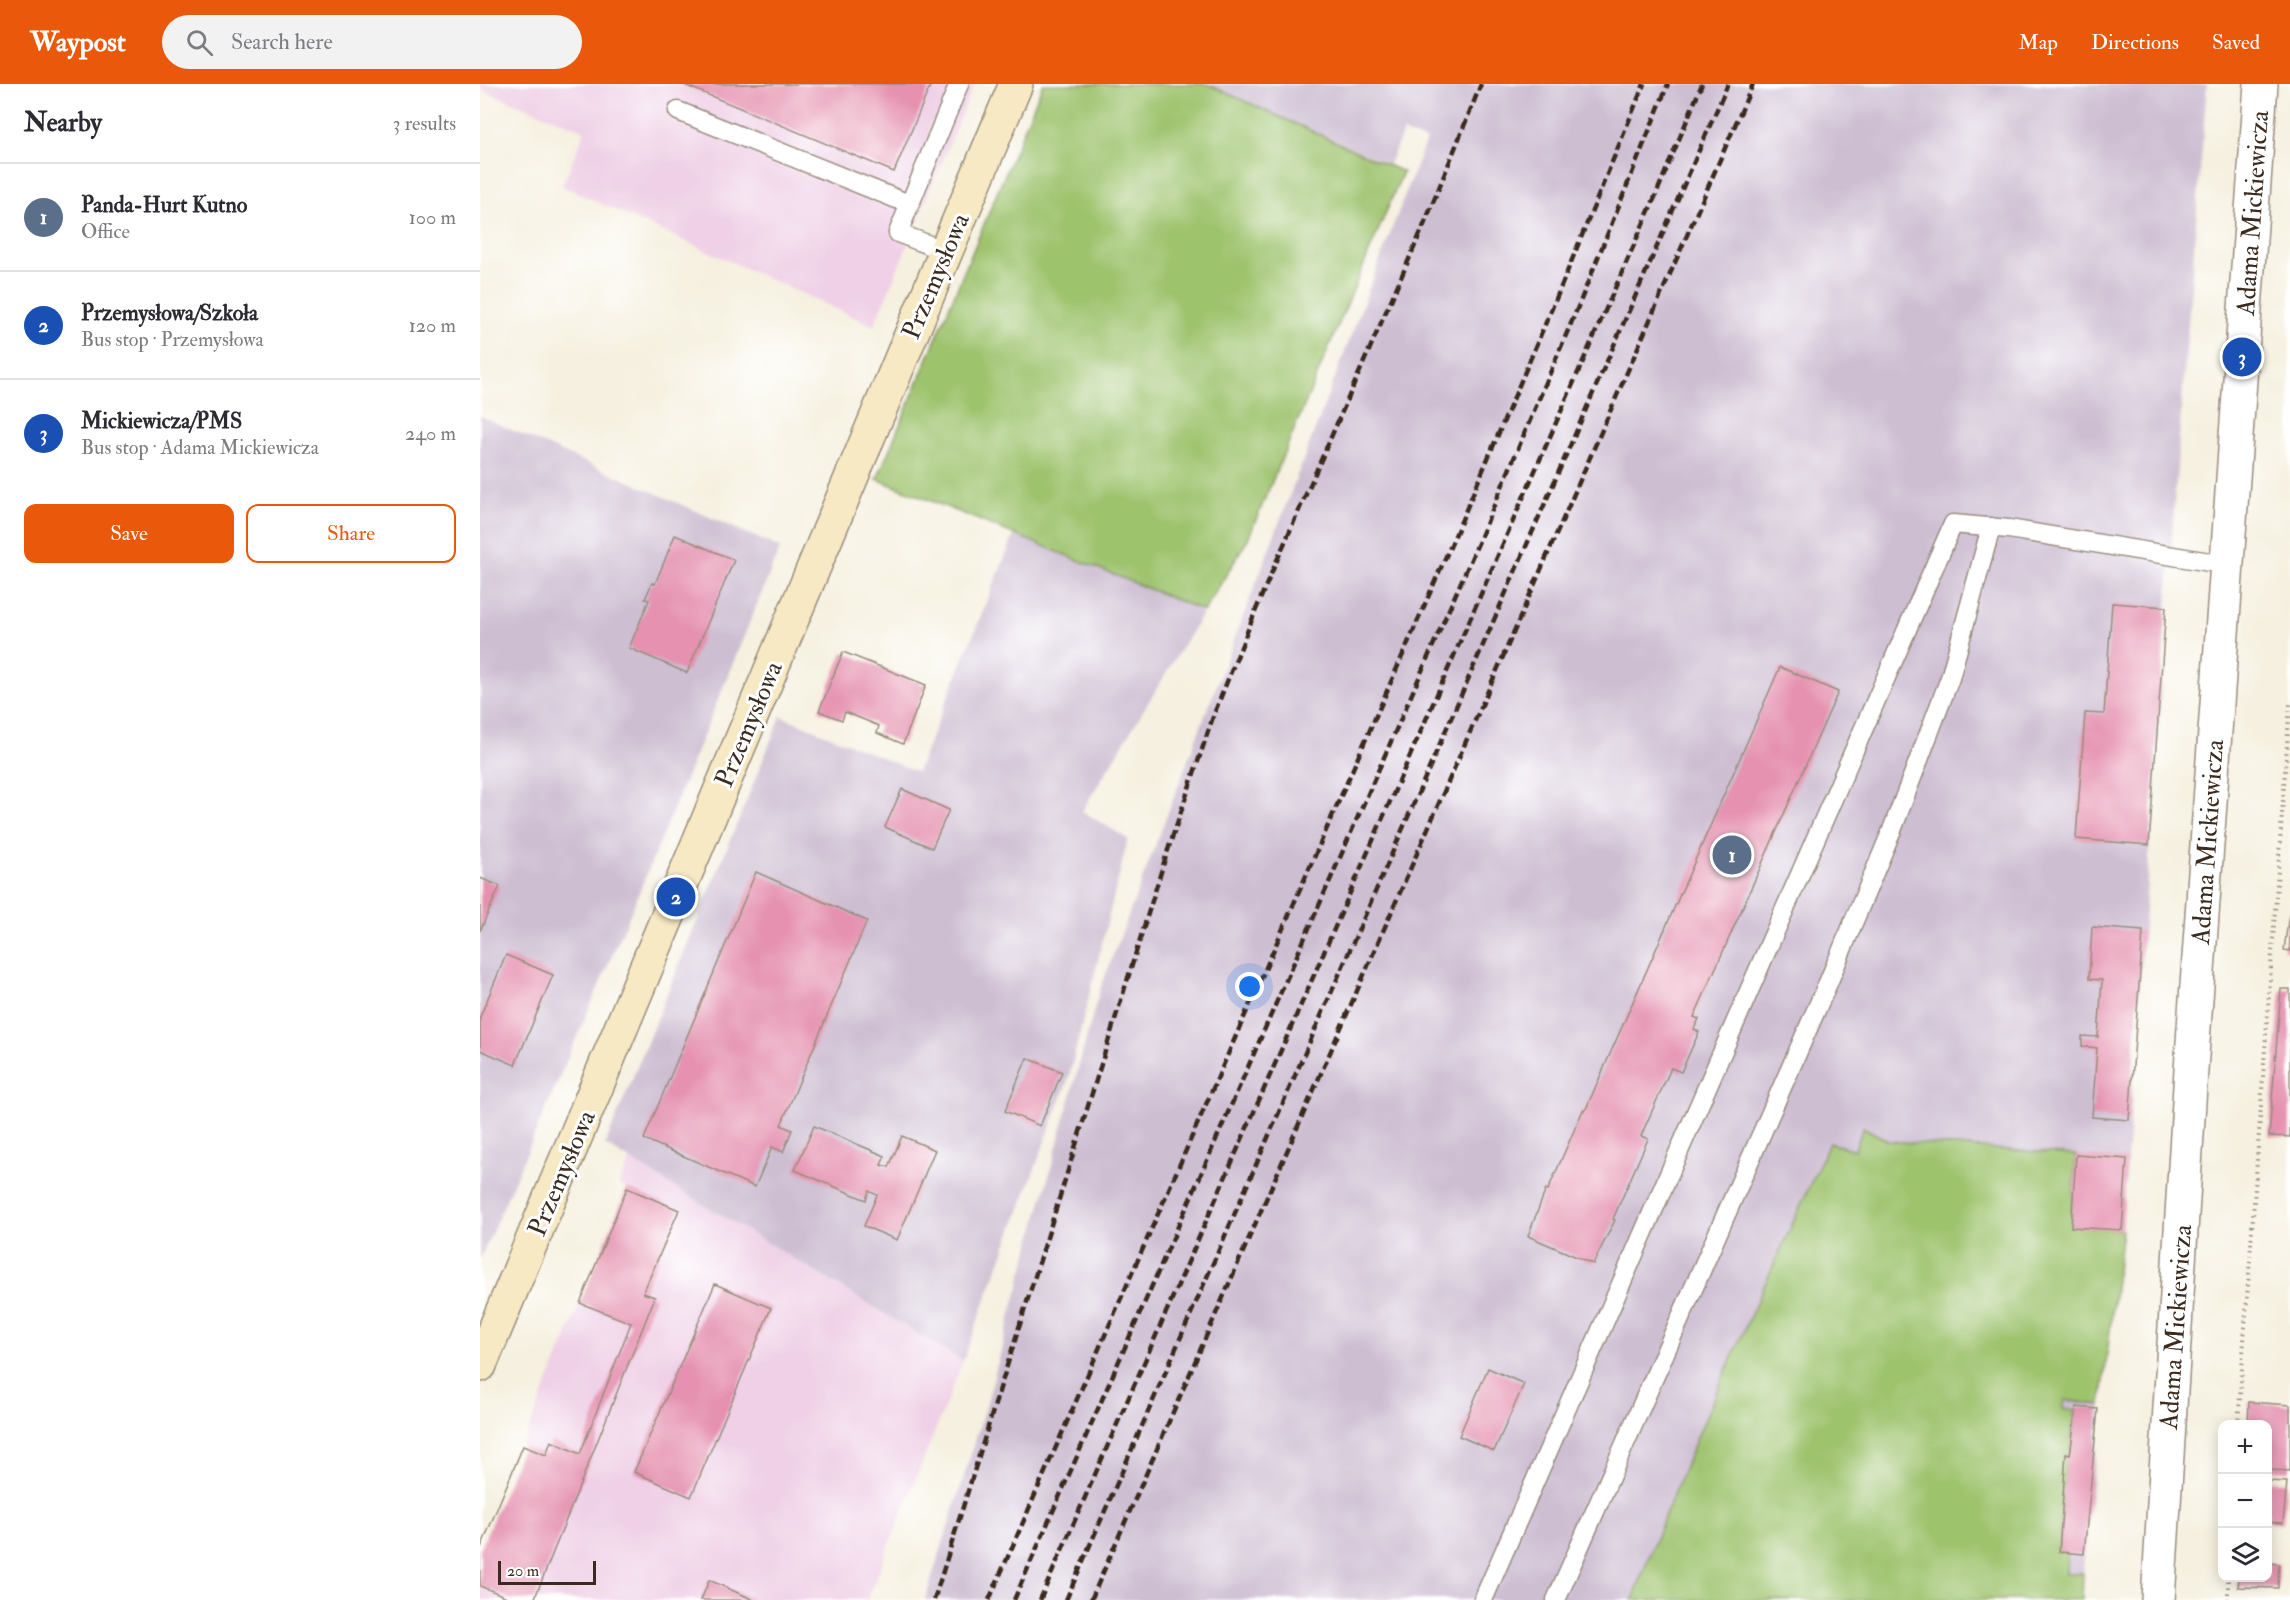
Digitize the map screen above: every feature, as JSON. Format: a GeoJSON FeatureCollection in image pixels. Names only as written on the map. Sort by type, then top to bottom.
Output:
{"type":"FeatureCollection","features":[{"type":"Feature","properties":{"kind":"street","name":"Przemysłowa"},"geometry":{"type":"LineString","coordinates":[[480,1365],[1016,84]]}},
{"type":"Feature","properties":{"kind":"street","name":"Adama Mickiewicza"},"geometry":{"type":"LineString","coordinates":[[2158,1600],[2191,1070],[2261,84]]}},
{"type":"Feature","properties":{"kind":"lane"},"geometry":{"type":"LineString","coordinates":[[945,251],[898,233],[959,84]]}},
{"type":"Feature","properties":{"kind":"lane"},"geometry":{"type":"LineString","coordinates":[[678,111],[909,204]]}},
{"type":"Feature","properties":{"kind":"lane"},"geometry":{"type":"LineString","coordinates":[[1483,1600],[1953,524],[1991,527],[2184,556],[2228,565]]}},
{"type":"Feature","properties":{"kind":"lane"},"geometry":{"type":"LineString","coordinates":[[1556,1600],[1828,983],[1892,830],[1950,678],[1991,527]]}},
{"type":"Feature","properties":{"kind":"path"},"geometry":{"type":"LineString","coordinates":[[2238,1420],[2290,702]]}},
{"type":"Feature","properties":{"kind":"path"},"geometry":{"type":"LineString","coordinates":[[2228,1582],[2228,1600]]}},
{"type":"Feature","properties":{"kind":"shaded area"},"geometry":{"type":"Polygon","coordinates":[[[480,84],[974,84],[874,326],[562,186],[585,131],[480,89],[480,84]]]}},
{"type":"Feature","properties":{"kind":"shaded area"},"geometry":{"type":"Polygon","coordinates":[[[1208,84],[2207,84],[2122,1230],[2084,1554],[2082,1600],[925,1600],[986,1406],[1099,992],[1426,140],[1403,132],[1389,164],[1208,84]]]}},
{"type":"Feature","properties":{"kind":"shaded area"},"geometry":{"type":"Polygon","coordinates":[[[480,416],[780,548],[634,905],[480,1260],[480,416]]]}},
{"type":"Feature","properties":{"kind":"shaded area"},"geometry":{"type":"Polygon","coordinates":[[[1014,535],[1204,611],[1082,811],[1128,839],[1069,1077],[963,1361],[605,1145],[781,716],[917,772],[1014,535]]]}},
{"type":"Feature","properties":{"kind":"shaded area"},"geometry":{"type":"Polygon","coordinates":[[[630,1160],[963,1361],[867,1600],[480,1600],[480,1550],[627,1188],[619,1185],[630,1160]]]}},
{"type":"Feature","properties":{"kind":"green space"},"geometry":{"type":"Polygon","coordinates":[[[1043,84],[1207,84],[1403,172],[1247,541],[1204,611],[877,479],[1043,84]]]}},
{"type":"Feature","properties":{"kind":"green space"},"geometry":{"type":"Polygon","coordinates":[[[1863,1127],[1888,1141],[2076,1155],[2071,1226],[2122,1230],[2101,1405],[2065,1400],[2063,1409],[2075,1411],[2070,1454],[2066,1454],[2059,1551],[2067,1552],[2066,1573],[2083,1573],[2082,1600],[1633,1600],[1702,1427],[1829,1143],[1855,1150],[1863,1127]]]}},
{"type":"Feature","properties":{"kind":"building"},"geometry":{"type":"Polygon","coordinates":[[[682,84],[931,84],[894,172],[682,84]]]}},
{"type":"Feature","properties":{"kind":"building"},"geometry":{"type":"Polygon","coordinates":[[[675,535],[734,560],[687,673],[629,648],[649,600],[645,599],[652,583],[655,584],[675,535]]]}},
{"type":"Feature","properties":{"kind":"building"},"geometry":{"type":"Polygon","coordinates":[[[2112,603],[2166,607],[2149,845],[2076,839],[2085,713],[2104,714],[2112,603]]]}},
{"type":"Feature","properties":{"kind":"building"},"geometry":{"type":"Polygon","coordinates":[[[843,652],[926,685],[903,744],[877,733],[879,726],[845,712],[842,720],[819,711],[843,652]]]}},
{"type":"Feature","properties":{"kind":"building"},"geometry":{"type":"Polygon","coordinates":[[[1780,667],[1838,692],[1694,1017],[1699,1019],[1694,1029],[1699,1032],[1681,1072],[1671,1068],[1641,1136],[1648,1139],[1613,1219],[1615,1220],[1593,1264],[1528,1236],[1546,1189],[1548,1190],[1583,1110],[1585,1111],[1780,667]]]}},
{"type":"Feature","properties":{"kind":"building"},"geometry":{"type":"Polygon","coordinates":[[[902,789],[949,810],[932,848],[885,827],[902,789]]]}},
{"type":"Feature","properties":{"kind":"building"},"geometry":{"type":"Polygon","coordinates":[[[756,872],[867,921],[781,1125],[792,1130],[783,1152],[772,1147],[755,1187],[644,1139],[756,872]]]}},
{"type":"Feature","properties":{"kind":"building"},"geometry":{"type":"Polygon","coordinates":[[[480,878],[500,886],[480,931],[480,878]]]}},
{"type":"Feature","properties":{"kind":"building"},"geometry":{"type":"Polygon","coordinates":[[[2290,914],[2290,951],[2284,950],[2290,914]]]}},
{"type":"Feature","properties":{"kind":"building"},"geometry":{"type":"Polygon","coordinates":[[[2092,927],[2143,931],[2129,1120],[2092,1117],[2097,1048],[2082,1046],[2082,1036],[2098,1037],[2102,980],[2089,979],[2092,927]]]}},
{"type":"Feature","properties":{"kind":"building"},"geometry":{"type":"Polygon","coordinates":[[[506,955],[553,975],[515,1065],[480,1050],[480,1017],[506,955]]]}},
{"type":"Feature","properties":{"kind":"building"},"geometry":{"type":"Polygon","coordinates":[[[2281,989],[2290,989],[2290,1137],[2269,1136],[2281,989]]]}},
{"type":"Feature","properties":{"kind":"building"},"geometry":{"type":"Polygon","coordinates":[[[1027,1058],[1062,1072],[1040,1126],[1005,1111],[1027,1058]]]}},
{"type":"Feature","properties":{"kind":"building"},"geometry":{"type":"Polygon","coordinates":[[[814,1126],[885,1156],[881,1165],[889,1167],[902,1136],[935,1150],[897,1240],[864,1226],[877,1195],[869,1191],[866,1200],[795,1170],[814,1126]]]}},
{"type":"Feature","properties":{"kind":"building"},"geometry":{"type":"Polygon","coordinates":[[[2076,1155],[2127,1159],[2122,1230],[2071,1227],[2076,1155]]]}},
{"type":"Feature","properties":{"kind":"building"},"geometry":{"type":"Polygon","coordinates":[[[627,1188],[679,1210],[643,1293],[655,1297],[534,1600],[514,1600],[480,1586],[480,1550],[523,1446],[546,1455],[551,1441],[580,1454],[631,1323],[580,1303],[627,1188]]]}},
{"type":"Feature","properties":{"kind":"building"},"geometry":{"type":"Polygon","coordinates":[[[715,1284],[771,1308],[691,1497],[634,1472],[715,1284]]]}},
{"type":"Feature","properties":{"kind":"building"},"geometry":{"type":"Polygon","coordinates":[[[1488,1368],[1524,1384],[1494,1451],[1459,1436],[1488,1368]]]}},
{"type":"Feature","properties":{"kind":"building"},"geometry":{"type":"Polygon","coordinates":[[[2249,1402],[2290,1405],[2290,1471],[2272,1470],[2272,1420],[2248,1420],[2249,1402]]]}},
{"type":"Feature","properties":{"kind":"building"},"geometry":{"type":"Polygon","coordinates":[[[2076,1407],[2098,1409],[2084,1554],[2059,1552],[2066,1453],[2070,1454],[2076,1407]]]}},
{"type":"Feature","properties":{"kind":"building"},"geometry":{"type":"Polygon","coordinates":[[[2272,1481],[2287,1482],[2283,1523],[2272,1522],[2272,1481]]]}},
{"type":"Feature","properties":{"kind":"building"},"geometry":{"type":"Polygon","coordinates":[[[2272,1563],[2279,1564],[2278,1588],[2238,1587],[2239,1582],[2272,1582],[2272,1563]]]}},
{"type":"Feature","properties":{"kind":"building"},"geometry":{"type":"Polygon","coordinates":[[[709,1580],[754,1600],[701,1600],[709,1580]]]}},
{"type":"Feature","properties":{"kind":"railway"},"geometry":{"type":"LineString","coordinates":[[934,1600],[1166,856],[1214,714],[1264,590],[1424,225],[1481,84]]}},
{"type":"Feature","properties":{"kind":"railway"},"geometry":{"type":"LineString","coordinates":[[989,1600],[1457,531],[1644,84]]}},
{"type":"Feature","properties":{"kind":"railway"},"geometry":{"type":"LineString","coordinates":[[1014,1600],[1479,541],[1580,302],[1668,84]]}},
{"type":"Feature","properties":{"kind":"railway"},"geometry":{"type":"LineString","coordinates":[[1040,1600],[1655,197],[1702,84]]}},
{"type":"Feature","properties":{"kind":"railway"},"geometry":{"type":"LineString","coordinates":[[1066,1600],[1728,84]]}},
{"type":"Feature","properties":{"kind":"railway"},"geometry":{"type":"LineString","coordinates":[[1091,1600],[1753,84]]}},
{"type":"Feature","properties":{"kind":"place","name":"Mickiewicza/PMS"},"geometry":{"type":"Point","coordinates":[2242,357]}},
{"type":"Feature","properties":{"kind":"place","name":"Panda-Hurt Kutno"},"geometry":{"type":"Point","coordinates":[1732,855]}},
{"type":"Feature","properties":{"kind":"place","name":"Przemysłowa/Szkoła"},"geometry":{"type":"Point","coordinates":[676,897]}}]}
